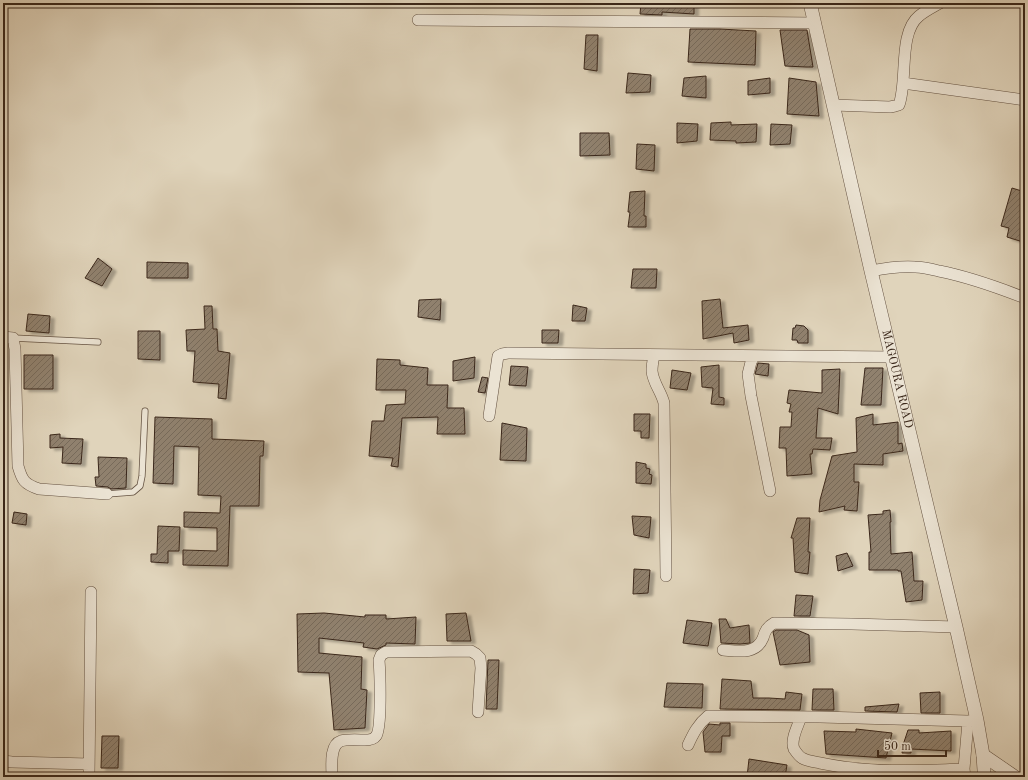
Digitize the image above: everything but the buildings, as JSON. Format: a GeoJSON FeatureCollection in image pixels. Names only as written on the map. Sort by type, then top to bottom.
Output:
{"type":"FeatureCollection","features":[{"type":"Feature","properties":{"kind":"street","name":"MAGOURA ROAD"},"geometry":{"type":"LineString","coordinates":[[810,3],[871,271],[956,628],[973,721],[983,755],[984,774]]}},
{"type":"Feature","properties":{"kind":"street"},"geometry":{"type":"LineString","coordinates":[[833,105],[895,106],[899,104],[902,95],[906,44],[912,23],[919,15],[940,3]]}},
{"type":"Feature","properties":{"kind":"street"},"geometry":{"type":"LineString","coordinates":[[418,20],[815,23]]}},
{"type":"Feature","properties":{"kind":"street"},"geometry":{"type":"LineString","coordinates":[[903,83],[1025,100]]}},
{"type":"Feature","properties":{"kind":"street"},"geometry":{"type":"LineString","coordinates":[[871,271],[892,267],[917,267],[973,279],[1025,298]]}},
{"type":"Feature","properties":{"kind":"street"},"geometry":{"type":"LineString","coordinates":[[8,338],[15,348],[18,466],[22,478],[30,486],[39,489],[107,494]]}},
{"type":"Feature","properties":{"kind":"street"},"geometry":{"type":"LineString","coordinates":[[489,416],[498,356],[508,353],[892,357]]}},
{"type":"Feature","properties":{"kind":"street"},"geometry":{"type":"LineString","coordinates":[[654,354],[652,370],[664,403],[666,576]]}},
{"type":"Feature","properties":{"kind":"street"},"geometry":{"type":"LineString","coordinates":[[754,356],[748,374],[770,491]]}},
{"type":"Feature","properties":{"kind":"street"},"geometry":{"type":"LineString","coordinates":[[89,777],[91,592]]}},
{"type":"Feature","properties":{"kind":"street"},"geometry":{"type":"LineString","coordinates":[[723,650],[748,652],[760,644],[766,630],[774,623],[956,628]]}},
{"type":"Feature","properties":{"kind":"street"},"geometry":{"type":"LineString","coordinates":[[332,777],[332,753],[335,746],[341,741],[370,740],[376,736],[379,729],[380,704],[379,660],[381,655],[386,652],[471,651],[476,654],[480,658],[478,712]]}},
{"type":"Feature","properties":{"kind":"street"},"geometry":{"type":"LineString","coordinates":[[688,745],[700,722],[708,716],[802,717],[973,721],[965,773],[849,768],[803,759],[795,751],[793,744],[793,739],[802,717]]}},
{"type":"Feature","properties":{"kind":"street"},"geometry":{"type":"LineString","coordinates":[[983,755],[1015,777],[1025,774]]}},
{"type":"Feature","properties":{"kind":"street"},"geometry":{"type":"LineString","coordinates":[[3,761],[89,764]]}},
{"type":"Feature","properties":{"kind":"lane"},"geometry":{"type":"LineString","coordinates":[[8,338],[98,342]]}},
{"type":"Feature","properties":{"kind":"lane"},"geometry":{"type":"LineString","coordinates":[[107,494],[133,492],[140,486],[142,476],[145,411]]}}]}
